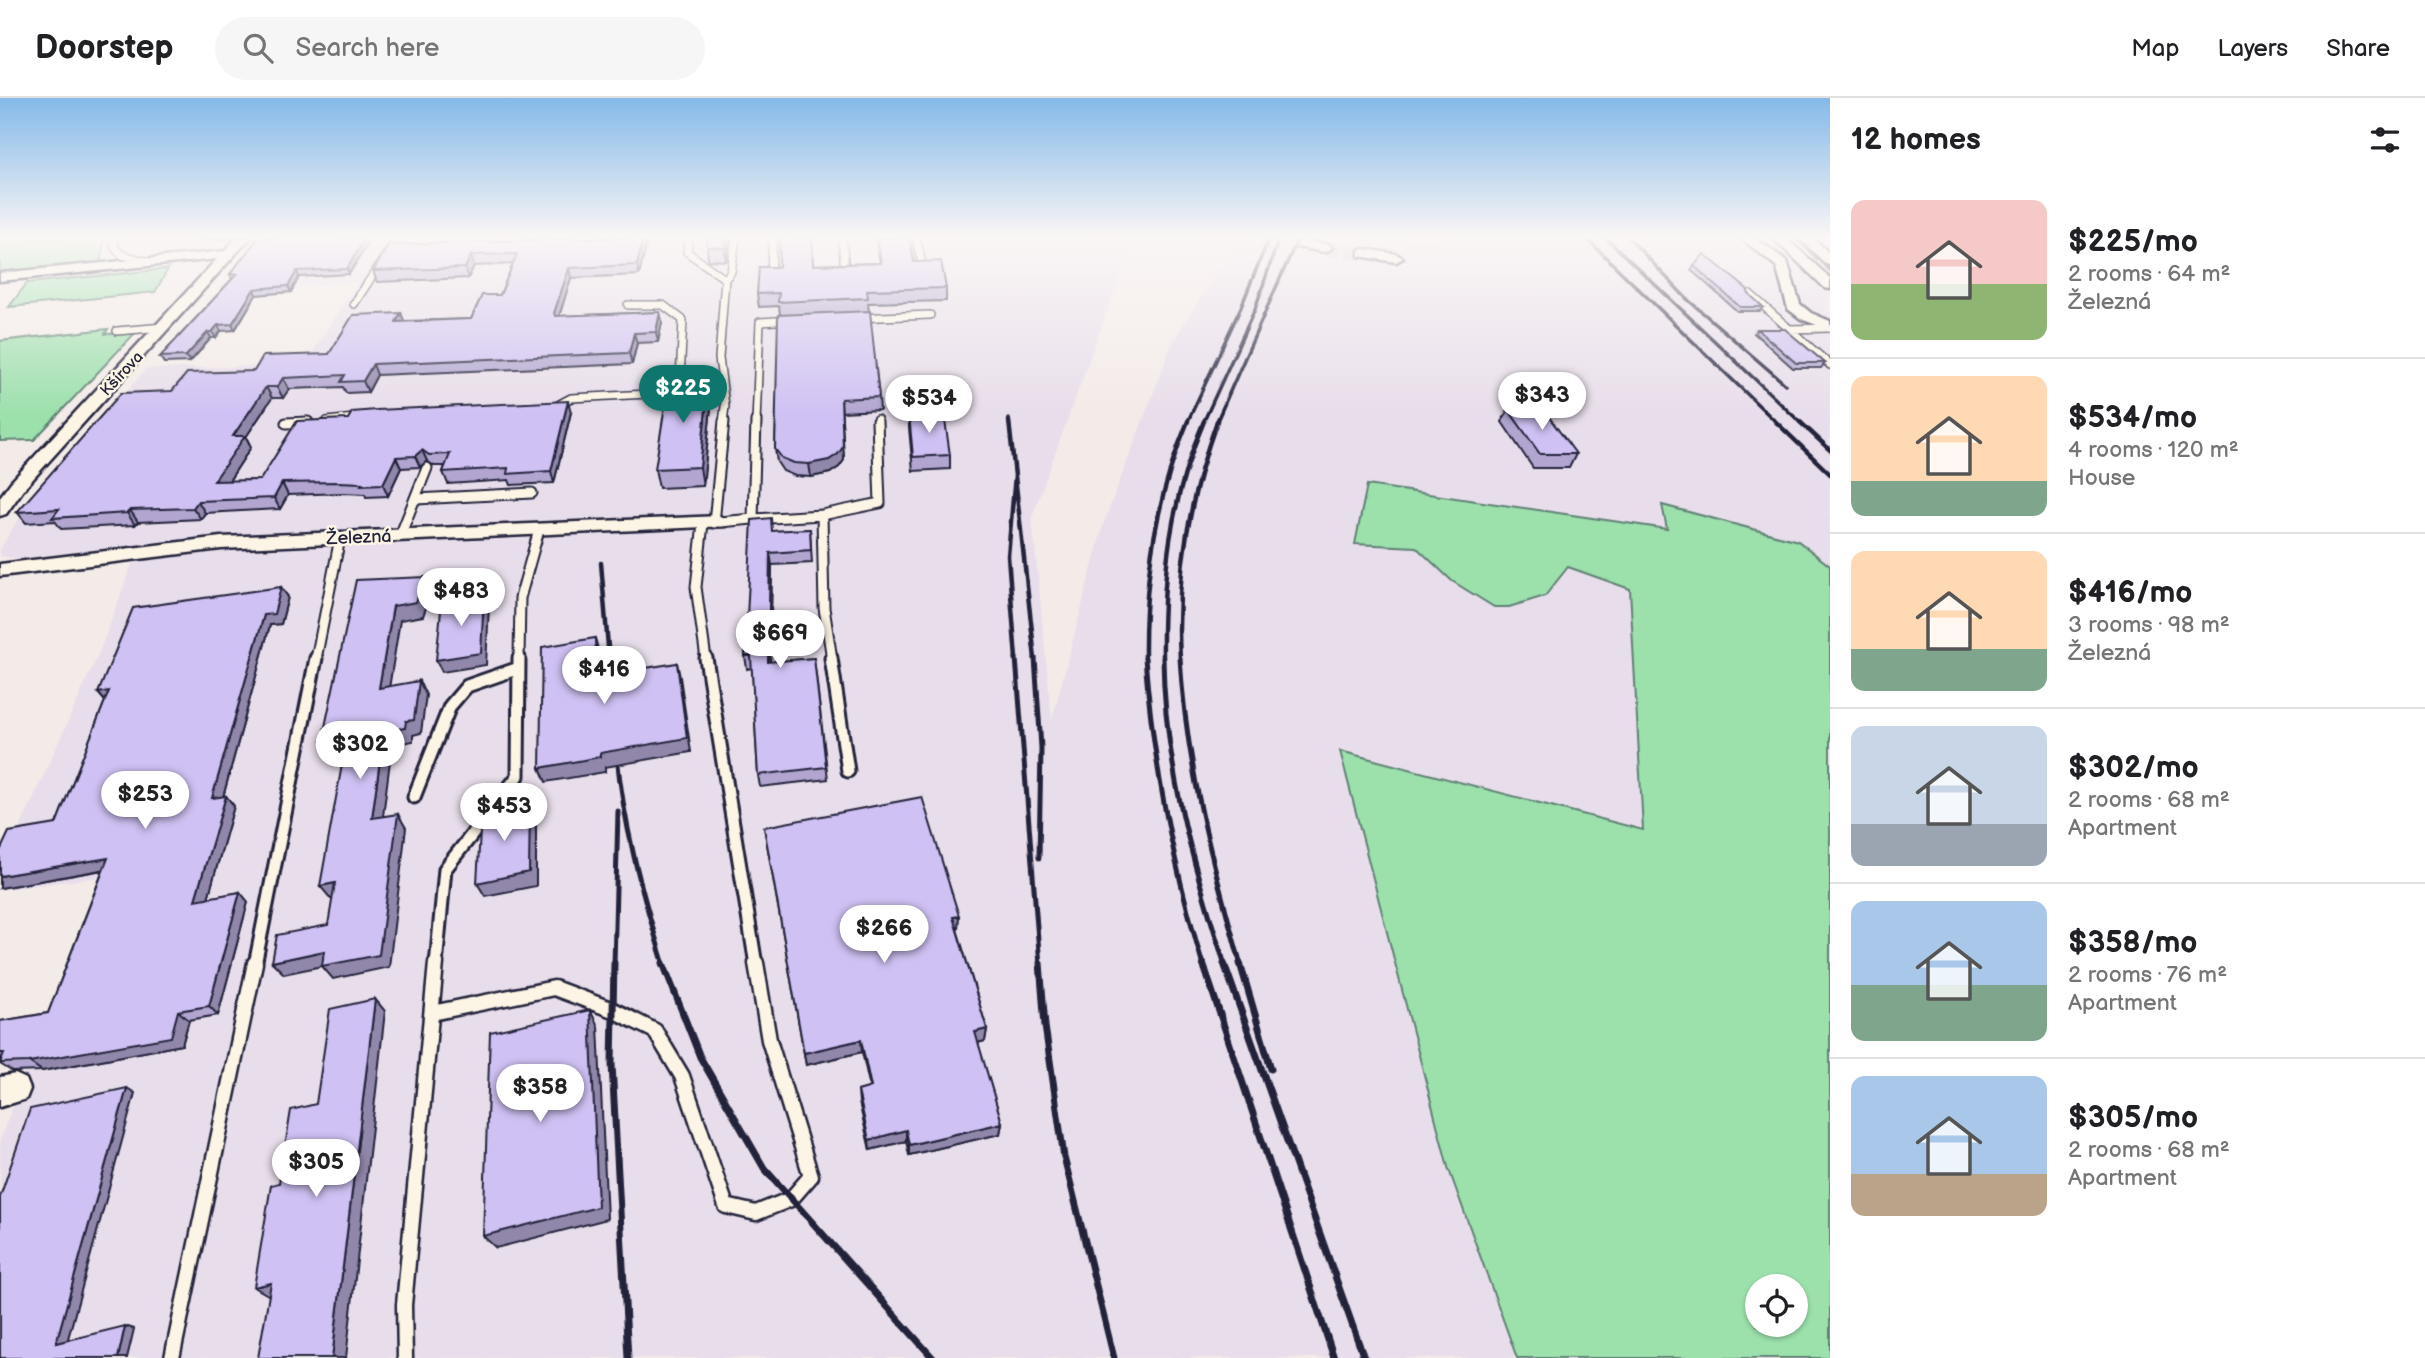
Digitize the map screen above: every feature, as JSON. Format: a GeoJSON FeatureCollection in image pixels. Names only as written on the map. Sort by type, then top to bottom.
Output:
{"type":"FeatureCollection","features":[{"type":"Feature","properties":{"kind":"street","name":"Kšírova"},"geometry":{"type":"LineString","coordinates":[[0,510],[8,487],[192,297]]}},
{"type":"Feature","properties":{"kind":"street"},"geometry":{"type":"LineString","coordinates":[[1791,297],[1793,306],[1806,316],[1830,327]]}},
{"type":"Feature","properties":{"kind":"street","name":"Železná"},"geometry":{"type":"LineString","coordinates":[[0,570],[221,543],[712,523]]}},
{"type":"Feature","properties":{"kind":"lane"},"geometry":{"type":"LineString","coordinates":[[354,304],[358,297]]}},
{"type":"Feature","properties":{"kind":"lane"},"geometry":{"type":"LineString","coordinates":[[432,1013],[554,988],[614,1010],[655,1031],[681,1076],[726,1206],[756,1213],[791,1199],[811,1176],[769,1040],[709,683],[696,587],[712,523],[724,406],[719,358],[723,297]]}},
{"type":"Feature","properties":{"kind":"lane"},"geometry":{"type":"LineString","coordinates":[[1752,297],[1830,365]]}},
{"type":"Feature","properties":{"kind":"lane"},"geometry":{"type":"LineString","coordinates":[[543,408],[557,407],[571,398],[668,393],[680,379],[683,320],[663,305],[628,305]]}},
{"type":"Feature","properties":{"kind":"lane"},"geometry":{"type":"LineString","coordinates":[[852,318],[930,315]]}},
{"type":"Feature","properties":{"kind":"lane"},"geometry":{"type":"LineString","coordinates":[[753,519],[760,322],[799,320]]}},
{"type":"Feature","properties":{"kind":"lane"},"geometry":{"type":"LineString","coordinates":[[117,331],[164,327]]}},
{"type":"Feature","properties":{"kind":"lane"},"geometry":{"type":"LineString","coordinates":[[1788,329],[1830,327]]}},
{"type":"Feature","properties":{"kind":"lane"},"geometry":{"type":"LineString","coordinates":[[286,423],[367,416]]}},
{"type":"Feature","properties":{"kind":"lane"},"geometry":{"type":"LineString","coordinates":[[712,523],[822,515],[880,503],[877,419]]}},
{"type":"Feature","properties":{"kind":"lane"},"geometry":{"type":"LineString","coordinates":[[400,536],[427,468]]}},
{"type":"Feature","properties":{"kind":"lane"},"geometry":{"type":"LineString","coordinates":[[416,499],[532,493]]}},
{"type":"Feature","properties":{"kind":"lane"},"geometry":{"type":"LineString","coordinates":[[822,515],[824,608],[848,771]]}},
{"type":"Feature","properties":{"kind":"lane"},"geometry":{"type":"LineString","coordinates":[[405,1358],[404,1305],[445,869],[518,776],[520,598],[540,530]]}},
{"type":"Feature","properties":{"kind":"lane"},"geometry":{"type":"LineString","coordinates":[[172,1358],[228,1098],[340,538]]}},
{"type":"Feature","properties":{"kind":"lane"},"geometry":{"type":"LineString","coordinates":[[414,797],[450,706],[467,686],[519,668]]}},
{"type":"Feature","properties":{"kind":"shaded area"},"geometry":{"type":"Polygon","coordinates":[[[348,297],[1112,297],[1032,517],[1052,720],[1103,525],[1173,341],[1201,297],[1830,297],[1830,1358],[0,1358],[0,1139],[101,877],[0,890],[0,872],[100,650],[139,545],[18,559],[0,556],[0,549],[17,521],[146,369],[304,365],[348,297]]]}},
{"type":"Feature","properties":{"kind":"green space"},"geometry":{"type":"Polygon","coordinates":[[[17,297],[108,297],[9,307],[17,297]]]}},
{"type":"Feature","properties":{"kind":"green space"},"geometry":{"type":"Polygon","coordinates":[[[108,329],[105,334],[135,333],[34,440],[0,441],[0,341],[108,329]]]}},
{"type":"Feature","properties":{"kind":"green space"},"geometry":{"type":"Polygon","coordinates":[[[1367,485],[1667,529],[1662,505],[1798,541],[1830,566],[1830,1358],[1517,1358],[1448,1167],[1340,751],[1643,830],[1630,589],[1568,567],[1545,596],[1509,607],[1494,607],[1452,581],[1416,547],[1355,544],[1367,485]]]}},
{"type":"Feature","properties":{"kind":"building"},"geometry":{"type":"Polygon","coordinates":[[[216,297],[249,297],[232,324],[218,325],[186,356],[160,357],[216,297]]]}},
{"type":"Feature","properties":{"kind":"building"},"geometry":{"type":"Polygon","coordinates":[[[481,297],[559,297],[555,316],[660,312],[656,332],[634,333],[629,353],[373,364],[363,381],[341,382],[345,375],[283,378],[277,387],[266,387],[233,436],[245,436],[214,481],[260,480],[297,421],[348,419],[352,412],[376,410],[568,401],[551,471],[507,474],[508,468],[443,472],[450,454],[429,455],[422,450],[415,456],[396,457],[383,484],[282,483],[274,498],[198,501],[193,508],[130,510],[127,513],[52,518],[59,509],[17,512],[121,393],[172,391],[187,373],[254,371],[263,356],[329,354],[353,315],[401,313],[396,322],[471,319],[481,297]]]}},
{"type":"Feature","properties":{"kind":"building"},"geometry":{"type":"Polygon","coordinates":[[[779,297],[868,298],[778,302],[779,297]]]}},
{"type":"Feature","properties":{"kind":"building"},"geometry":{"type":"Polygon","coordinates":[[[1729,297],[1752,297],[1763,307],[1740,307],[1729,297]]]}},
{"type":"Feature","properties":{"kind":"building"},"geometry":{"type":"Polygon","coordinates":[[[870,311],[879,397],[841,399],[843,447],[829,460],[809,464],[794,463],[782,458],[775,449],[778,315],[870,311]]]}},
{"type":"Feature","properties":{"kind":"building"},"geometry":{"type":"Polygon","coordinates":[[[1757,329],[1785,329],[1825,363],[1796,363],[1757,329]]]}},
{"type":"Feature","properties":{"kind":"building"},"geometry":{"type":"Polygon","coordinates":[[[709,379],[700,467],[655,469],[669,380],[709,379]]]}},
{"type":"Feature","properties":{"kind":"building"},"geometry":{"type":"Polygon","coordinates":[[[1508,409],[1543,409],[1576,454],[1540,454],[1508,409]]]}},
{"type":"Feature","properties":{"kind":"building"},"geometry":{"type":"Polygon","coordinates":[[[944,413],[950,455],[913,457],[909,414],[944,413]]]}},
{"type":"Feature","properties":{"kind":"building"},"geometry":{"type":"Polygon","coordinates":[[[771,518],[772,531],[810,529],[811,550],[770,553],[768,662],[814,658],[826,767],[758,775],[751,656],[745,656],[752,520],[771,518]]]}},
{"type":"Feature","properties":{"kind":"building"},"geometry":{"type":"Polygon","coordinates":[[[426,577],[416,602],[393,606],[379,688],[419,681],[414,720],[406,721],[405,728],[384,731],[372,818],[398,814],[379,955],[322,966],[324,951],[272,962],[277,935],[328,925],[335,883],[320,886],[347,737],[322,741],[356,580],[426,577]]]}},
{"type":"Feature","properties":{"kind":"building"},"geometry":{"type":"Polygon","coordinates":[[[281,587],[274,614],[264,615],[212,798],[226,796],[195,900],[240,892],[209,1006],[178,1011],[171,1037],[29,1062],[0,1063],[4,1053],[0,1053],[0,1021],[48,1013],[108,858],[0,876],[0,851],[9,832],[56,824],[109,691],[98,693],[133,608],[281,587]]]}},
{"type":"Feature","properties":{"kind":"building"},"geometry":{"type":"Polygon","coordinates":[[[484,595],[481,653],[436,660],[442,601],[484,595]]]}},
{"type":"Feature","properties":{"kind":"building"},"geometry":{"type":"Polygon","coordinates":[[[595,638],[596,676],[677,663],[687,738],[600,753],[600,757],[540,768],[542,647],[595,638]]]}},
{"type":"Feature","properties":{"kind":"building"},"geometry":{"type":"Polygon","coordinates":[[[922,797],[959,916],[953,917],[987,1029],[975,1032],[1002,1123],[909,1145],[906,1130],[869,1140],[858,1091],[871,1087],[861,1040],[804,1053],[764,827],[922,797]]]}},
{"type":"Feature","properties":{"kind":"building"},"geometry":{"type":"Polygon","coordinates":[[[530,803],[529,872],[477,883],[481,814],[530,803]]]}},
{"type":"Feature","properties":{"kind":"building"},"geometry":{"type":"Polygon","coordinates":[[[375,999],[332,1358],[258,1358],[271,1283],[254,1287],[271,1185],[279,1183],[291,1110],[316,1104],[330,1009],[375,999]]]}},
{"type":"Feature","properties":{"kind":"building"},"geometry":{"type":"Polygon","coordinates":[[[590,1010],[598,1207],[483,1236],[490,1032],[590,1010]]]}},
{"type":"Feature","properties":{"kind":"building"},"geometry":{"type":"Polygon","coordinates":[[[127,1088],[56,1343],[125,1326],[118,1358],[0,1358],[0,1197],[30,1109],[127,1088]]]}},
{"type":"Feature","properties":{"kind":"railway"},"geometry":{"type":"LineString","coordinates":[[1187,423],[1245,297]]}},
{"type":"Feature","properties":{"kind":"railway"},"geometry":{"type":"LineString","coordinates":[[1203,423],[1259,297]]}},
{"type":"Feature","properties":{"kind":"railway"},"geometry":{"type":"LineString","coordinates":[[1216,423],[1272,297]]}},
{"type":"Feature","properties":{"kind":"railway"},"geometry":{"type":"LineString","coordinates":[[1647,297],[1777,423]]}},
{"type":"Feature","properties":{"kind":"railway"},"geometry":{"type":"LineString","coordinates":[[1668,297],[1801,423]]}},
{"type":"Feature","properties":{"kind":"railway"},"geometry":{"type":"LineString","coordinates":[[1685,297],[1785,384]]}},
{"type":"Feature","properties":{"kind":"railway"},"geometry":{"type":"LineString","coordinates":[[1009,421],[1015,476]]}},
{"type":"Feature","properties":{"kind":"railway"},"geometry":{"type":"LineString","coordinates":[[1145,658],[1147,598],[1154,538],[1168,479],[1188,421]]}},
{"type":"Feature","properties":{"kind":"railway"},"geometry":{"type":"LineString","coordinates":[[1163,658],[1164,597],[1170,538],[1183,480],[1204,421]]}},
{"type":"Feature","properties":{"kind":"railway"},"geometry":{"type":"LineString","coordinates":[[1180,659],[1180,598],[1186,538],[1199,479],[1217,421]]}},
{"type":"Feature","properties":{"kind":"railway"},"geometry":{"type":"LineString","coordinates":[[1775,421],[1830,474]]}},
{"type":"Feature","properties":{"kind":"railway"},"geometry":{"type":"LineString","coordinates":[[1799,421],[1830,450]]}},
{"type":"Feature","properties":{"kind":"railway"},"geometry":{"type":"LineString","coordinates":[[1015,476],[1035,659]]}},
{"type":"Feature","properties":{"kind":"railway"},"geometry":{"type":"LineString","coordinates":[[1015,476],[1008,556],[1016,659]]}},
{"type":"Feature","properties":{"kind":"railway"},"geometry":{"type":"LineString","coordinates":[[601,563],[609,659]]}},
{"type":"Feature","properties":{"kind":"railway"},"geometry":{"type":"LineString","coordinates":[[609,658],[612,693]]}},
{"type":"Feature","properties":{"kind":"railway"},"geometry":{"type":"LineString","coordinates":[[1016,658],[1040,965]]}},
{"type":"Feature","properties":{"kind":"railway"},"geometry":{"type":"LineString","coordinates":[[1035,658],[1041,748],[1039,858]]}},
{"type":"Feature","properties":{"kind":"railway"},"geometry":{"type":"LineString","coordinates":[[1145,658],[1153,736],[1166,813],[1182,889],[1203,965]]}},
{"type":"Feature","properties":{"kind":"railway"},"geometry":{"type":"LineString","coordinates":[[1163,658],[1169,736],[1182,813],[1225,965]]}},
{"type":"Feature","properties":{"kind":"railway"},"geometry":{"type":"LineString","coordinates":[[1180,658],[1194,775],[1220,889],[1241,965]]}},
{"type":"Feature","properties":{"kind":"railway"},"geometry":{"type":"LineString","coordinates":[[616,745],[634,856],[664,965]]}},
{"type":"Feature","properties":{"kind":"railway"},"geometry":{"type":"LineString","coordinates":[[614,965],[618,811]]}},
{"type":"Feature","properties":{"kind":"railway"},"geometry":{"type":"LineString","coordinates":[[614,963],[612,1064],[628,1358]]}},
{"type":"Feature","properties":{"kind":"railway"},"geometry":{"type":"LineString","coordinates":[[663,963],[700,1057],[764,1168],[933,1358]]}},
{"type":"Feature","properties":{"kind":"railway"},"geometry":{"type":"LineString","coordinates":[[1040,963],[1045,1026],[1064,1157],[1114,1358]]}},
{"type":"Feature","properties":{"kind":"railway"},"geometry":{"type":"LineString","coordinates":[[1203,963],[1334,1358]]}},
{"type":"Feature","properties":{"kind":"railway"},"geometry":{"type":"LineString","coordinates":[[1224,963],[1364,1358]]}},
{"type":"Feature","properties":{"kind":"railway"},"geometry":{"type":"LineString","coordinates":[[1240,963],[1271,1069]]}}]}
